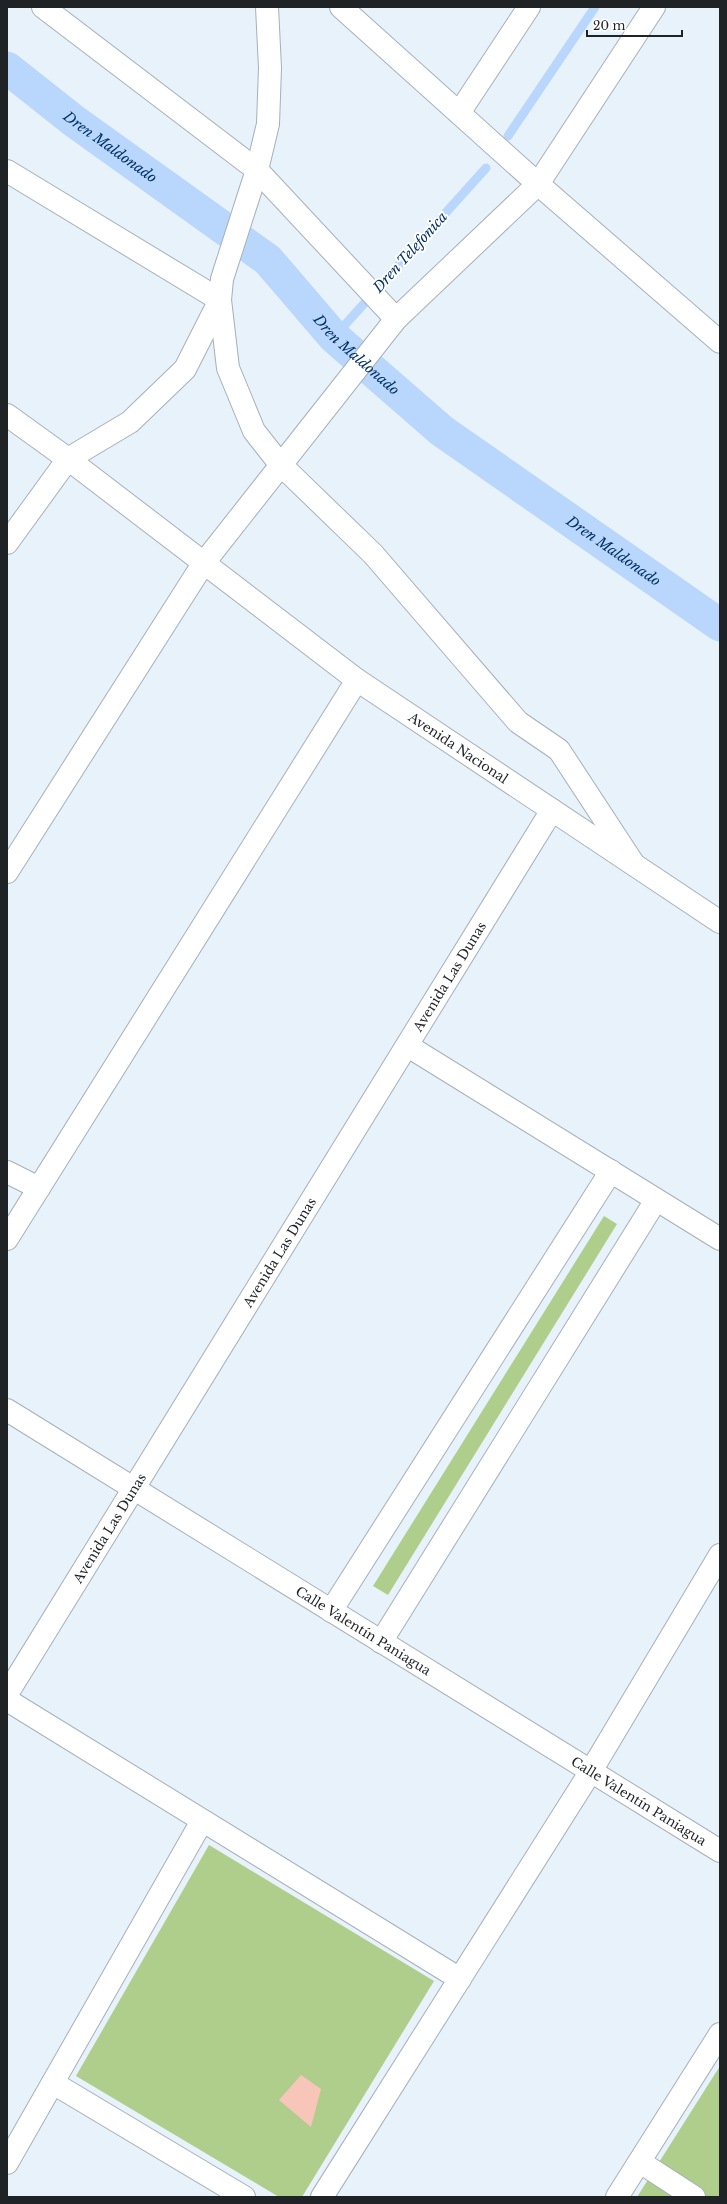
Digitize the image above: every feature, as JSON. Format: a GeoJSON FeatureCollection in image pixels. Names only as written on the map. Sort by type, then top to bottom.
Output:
{"type":"FeatureCollection","features":[{"type":"Feature","properties":{"kind":"street"},"geometry":{"type":"LineString","coordinates":[[43,7],[257,170],[396,319]]}},
{"type":"Feature","properties":{"kind":"street"},"geometry":{"type":"LineString","coordinates":[[267,7],[270,68],[268,124],[257,170],[222,279],[220,300],[228,368],[254,431],[280,464],[373,554],[518,722],[559,750],[633,863]]}},
{"type":"Feature","properties":{"kind":"street"},"geometry":{"type":"LineString","coordinates":[[341,7],[538,184],[720,342]]}},
{"type":"Feature","properties":{"kind":"street"},"geometry":{"type":"LineString","coordinates":[[459,113],[529,7]]}},
{"type":"Feature","properties":{"kind":"street"},"geometry":{"type":"LineString","coordinates":[[7,872],[203,564],[280,464],[396,319],[538,184],[654,7]]}},
{"type":"Feature","properties":{"kind":"street"},"geometry":{"type":"LineString","coordinates":[[7,171],[137,252],[220,300]]}},
{"type":"Feature","properties":{"kind":"street"},"geometry":{"type":"LineString","coordinates":[[7,543],[68,459],[130,422],[185,369],[220,300]]}},
{"type":"Feature","properties":{"kind":"street","name":"Avenida Nacional"},"geometry":{"type":"LineString","coordinates":[[7,415],[68,459],[203,564],[357,680],[720,922]]}},
{"type":"Feature","properties":{"kind":"street"},"geometry":{"type":"LineString","coordinates":[[7,1239],[357,680]]}},
{"type":"Feature","properties":{"kind":"street","name":"Avenida Las Dunas"},"geometry":{"type":"LineString","coordinates":[[7,1694],[408,1046],[552,810]]}},
{"type":"Feature","properties":{"kind":"street"},"geometry":{"type":"LineString","coordinates":[[408,1046],[720,1239]]}},
{"type":"Feature","properties":{"kind":"street"},"geometry":{"type":"LineString","coordinates":[[331,1611],[611,1171]]}},
{"type":"Feature","properties":{"kind":"street"},"geometry":{"type":"LineString","coordinates":[[7,1172],[39,1188]]}},
{"type":"Feature","properties":{"kind":"street"},"geometry":{"type":"LineString","coordinates":[[381,1642],[656,1200]]}},
{"type":"Feature","properties":{"kind":"street","name":"Calle Valentín Paniagua"},"geometry":{"type":"LineString","coordinates":[[7,1410],[720,1851]]}},
{"type":"Feature","properties":{"kind":"street"},"geometry":{"type":"LineString","coordinates":[[322,2197],[591,1771],[720,1555]]}},
{"type":"Feature","properties":{"kind":"street"},"geometry":{"type":"LineString","coordinates":[[7,1700],[460,1979]]}},
{"type":"Feature","properties":{"kind":"street"},"geometry":{"type":"LineString","coordinates":[[7,2163],[202,1821]]}},
{"type":"Feature","properties":{"kind":"street"},"geometry":{"type":"LineString","coordinates":[[617,2197],[720,2034]]}},
{"type":"Feature","properties":{"kind":"street"},"geometry":{"type":"LineString","coordinates":[[53,2083],[244,2197]]}},
{"type":"Feature","properties":{"kind":"street"},"geometry":{"type":"LineString","coordinates":[[640,2162],[694,2197]]}},
{"type":"Feature","properties":{"kind":"green space"},"geometry":{"type":"Polygon","coordinates":[[[604,1216],[617,1224],[388,1595],[373,1586],[604,1216]]]}},
{"type":"Feature","properties":{"kind":"green space"},"geometry":{"type":"Polygon","coordinates":[[[209,1845],[434,1981],[302,2197],[279,2197],[76,2076],[209,1845]]]}},
{"type":"Feature","properties":{"kind":"green space"},"geometry":{"type":"Polygon","coordinates":[[[720,2066],[720,2197],[637,2197],[720,2066]]]}},
{"type":"Feature","properties":{"kind":"building"},"geometry":{"type":"Polygon","coordinates":[[[301,2075],[321,2089],[311,2127],[279,2100],[301,2075]]]}},
{"type":"Feature","properties":{"kind":"waterway","name":"Dren Telefonica"},"geometry":{"type":"LineString","coordinates":[[508,136],[595,7]]}},
{"type":"Feature","properties":{"kind":"waterway","name":"Dren Maldonado"},"geometry":{"type":"LineString","coordinates":[[7,68],[74,121],[268,260],[334,337],[442,431],[720,625]]}},
{"type":"Feature","properties":{"kind":"waterway","name":"Dren Telefonica"},"geometry":{"type":"LineString","coordinates":[[334,337],[486,168]]}}]}
